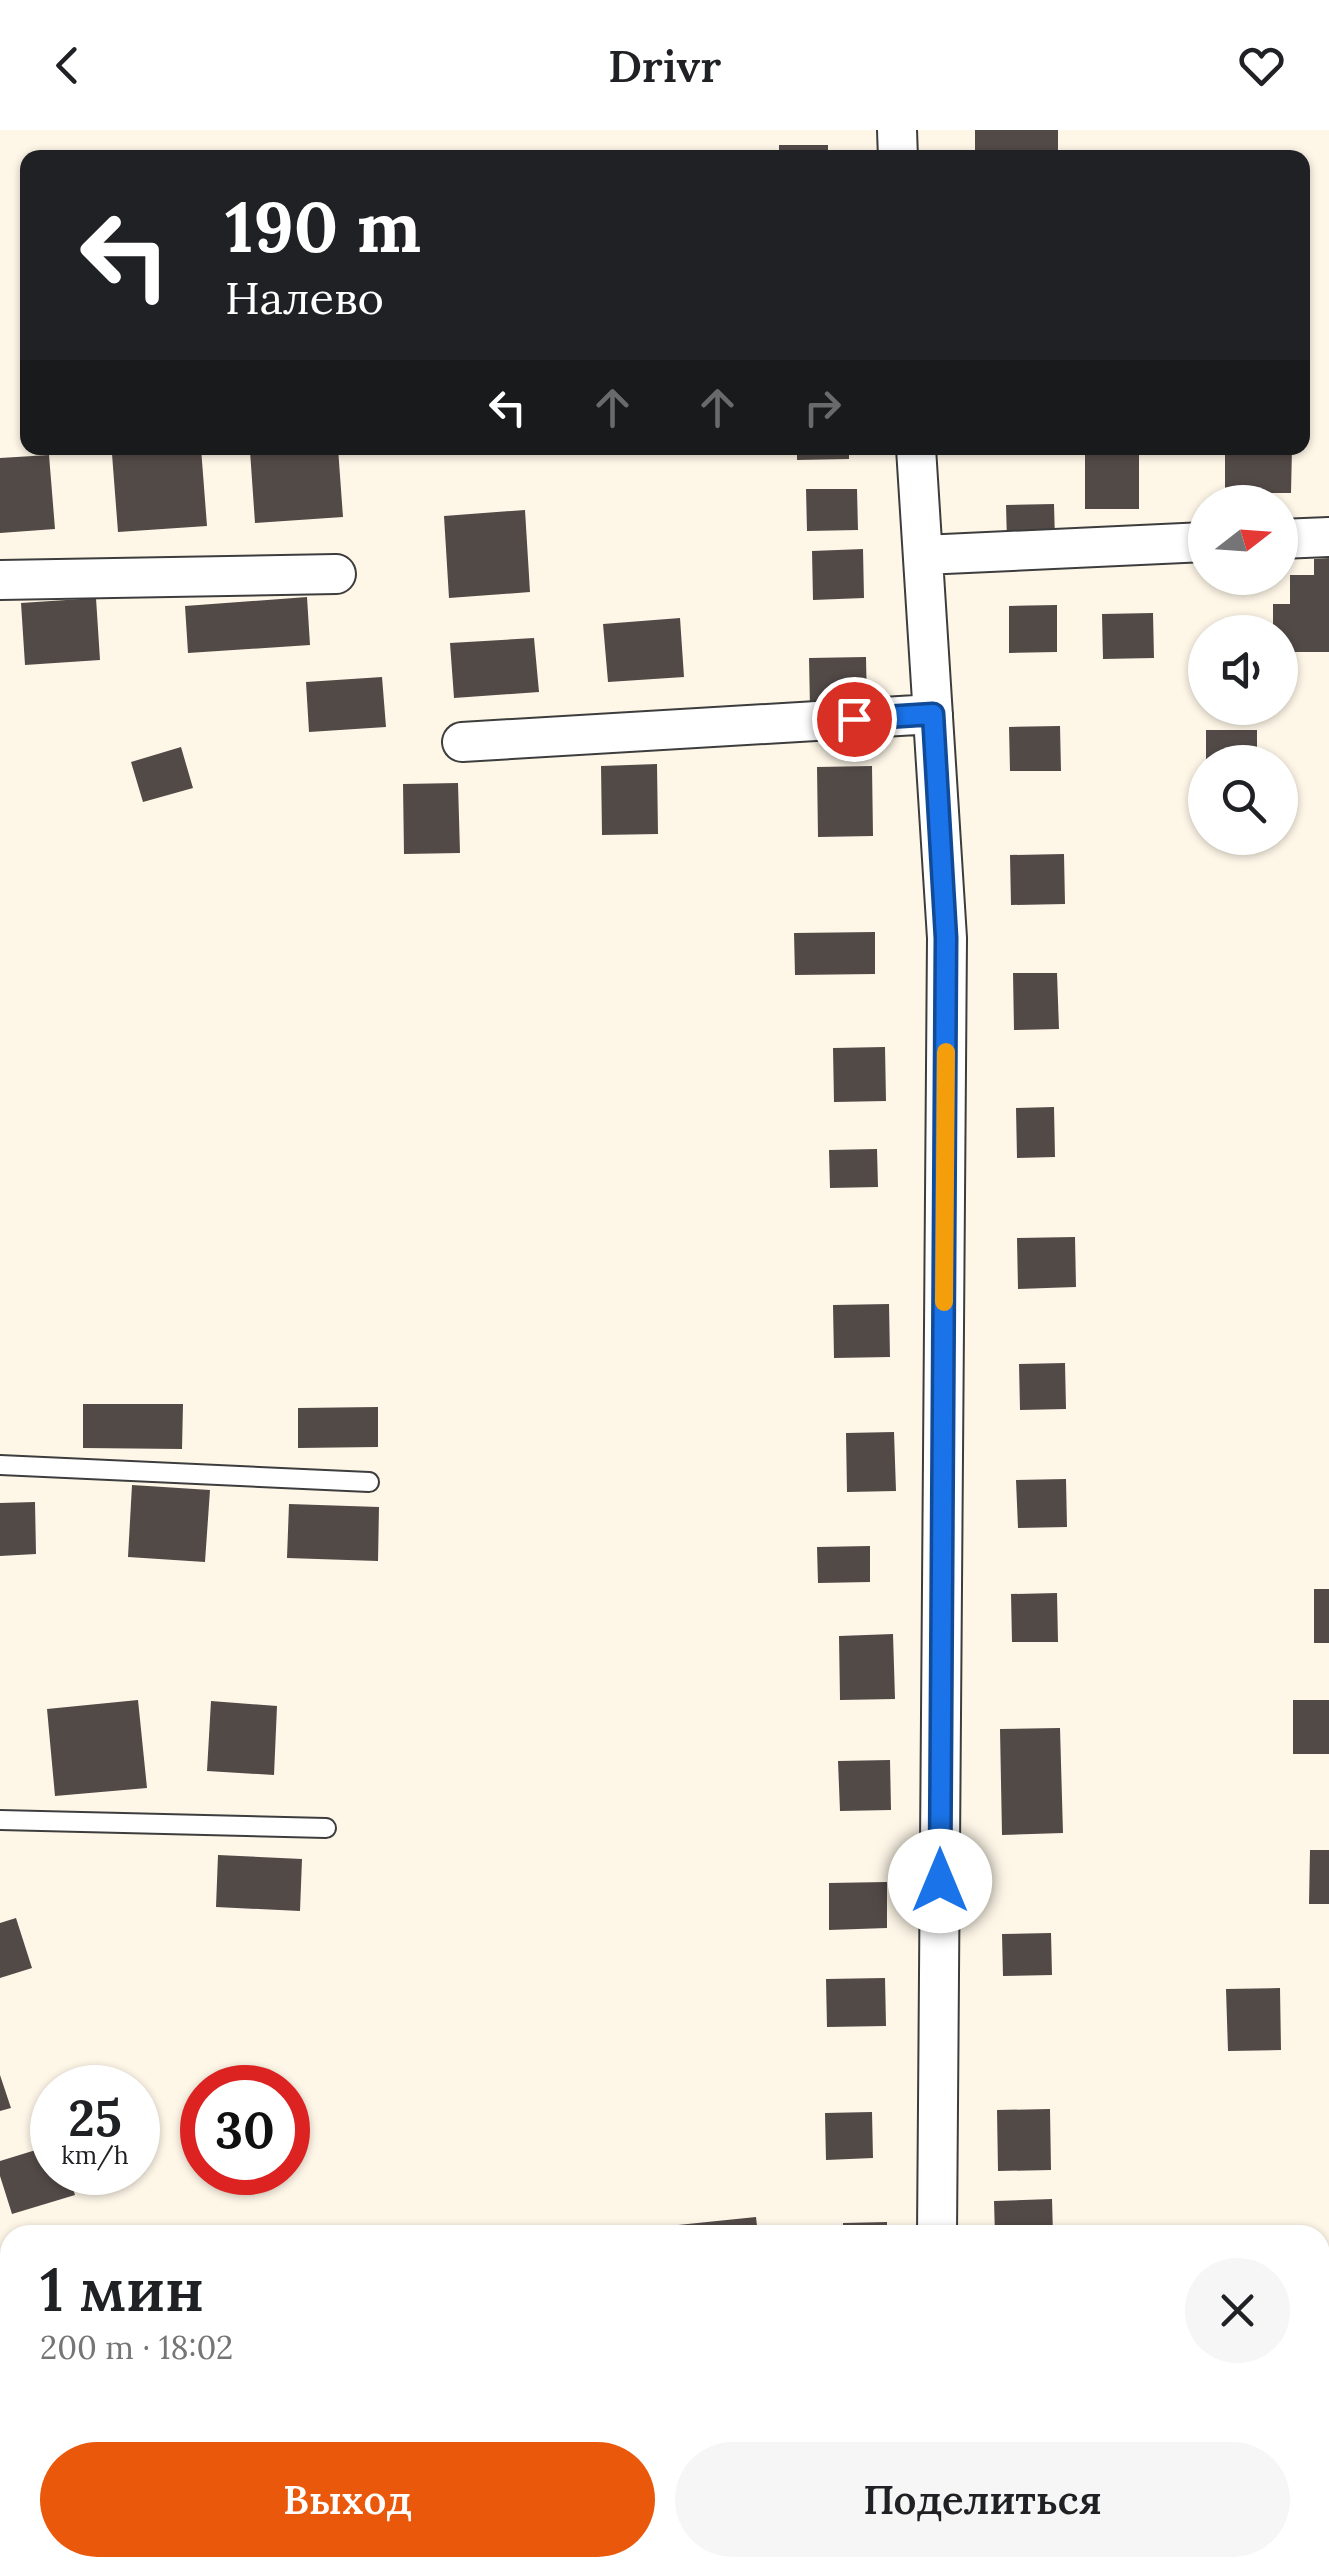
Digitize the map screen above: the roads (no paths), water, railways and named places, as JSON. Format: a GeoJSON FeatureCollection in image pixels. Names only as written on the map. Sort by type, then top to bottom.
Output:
{"type":"FeatureCollection","features":[{"type":"Feature","properties":{"kind":"street"},"geometry":{"type":"LineString","coordinates":[[916,455],[946,938],[937,2225]]}},
{"type":"Feature","properties":{"kind":"street"},"geometry":{"type":"LineString","coordinates":[[1298,538],[1329,536]]}},
{"type":"Feature","properties":{"kind":"street"},"geometry":{"type":"LineString","coordinates":[[923,555],[1188,543]]}},
{"type":"Feature","properties":{"kind":"street"},"geometry":{"type":"LineString","coordinates":[[0,580],[336,574]]}},
{"type":"Feature","properties":{"kind":"street"},"geometry":{"type":"LineString","coordinates":[[462,742],[933,714]]}},
{"type":"Feature","properties":{"kind":"lane"},"geometry":{"type":"LineString","coordinates":[[0,1465],[369,1482]]}},
{"type":"Feature","properties":{"kind":"lane"},"geometry":{"type":"LineString","coordinates":[[0,1820],[326,1828]]}}]}
